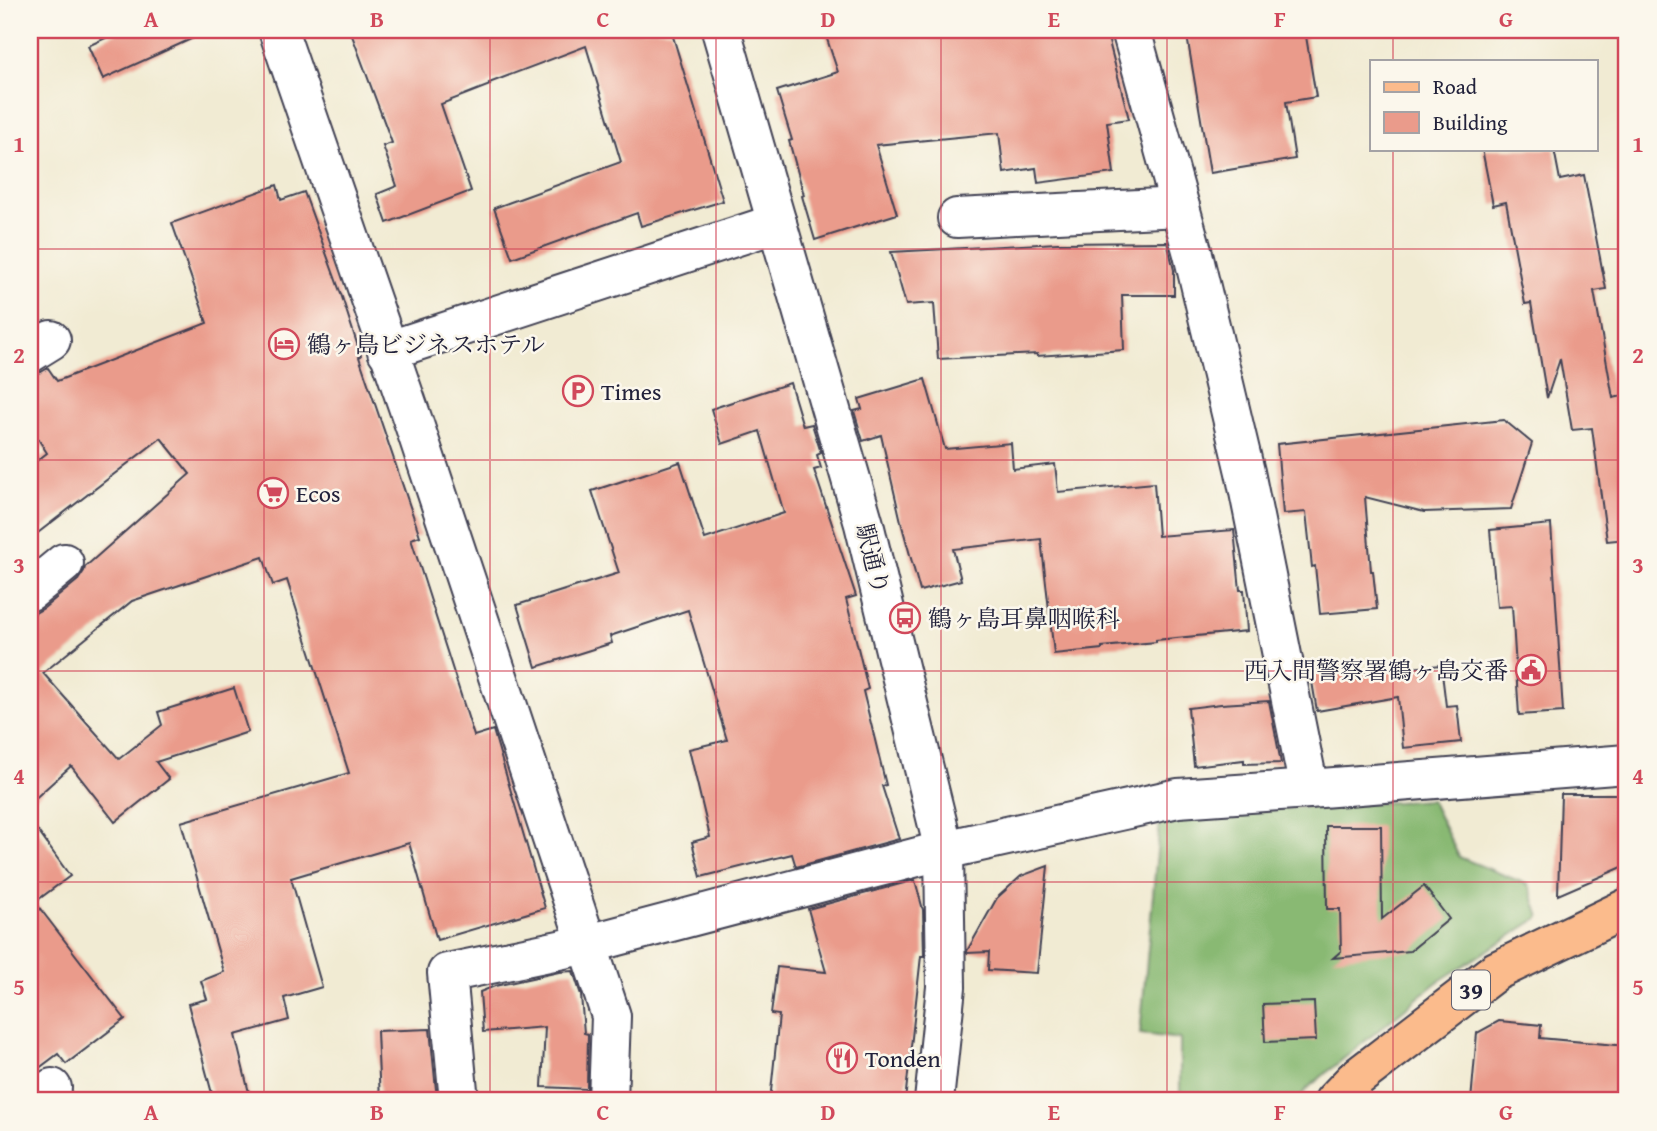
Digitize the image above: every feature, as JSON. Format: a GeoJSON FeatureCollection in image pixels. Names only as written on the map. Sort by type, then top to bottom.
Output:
{"type":"FeatureCollection","features":[{"type":"Feature","properties":{"kind":"main road","name":"39"},"geometry":{"type":"LineString","coordinates":[[1334,1101],[1355,1079],[1496,971],[1627,908]]}},
{"type":"Feature","properties":{"kind":"street"},"geometry":{"type":"LineString","coordinates":[[278,30],[418,437],[611,1016],[608,1101]]}},
{"type":"Feature","properties":{"kind":"street","name":"駅通り"},"geometry":{"type":"LineString","coordinates":[[721,30],[864,524],[944,850],[946,988],[934,1101]]}},
{"type":"Feature","properties":{"kind":"street"},"geometry":{"type":"LineString","coordinates":[[1131,30],[1196,267],[1245,472],[1309,789]]}},
{"type":"Feature","properties":{"kind":"street"},"geometry":{"type":"LineString","coordinates":[[957,218],[1180,207]]}},
{"type":"Feature","properties":{"kind":"street"},"geometry":{"type":"LineString","coordinates":[[387,351],[777,223]]}},
{"type":"Feature","properties":{"kind":"street"},"geometry":{"type":"LineString","coordinates":[[30,591],[64,563]]}},
{"type":"Feature","properties":{"kind":"street"},"geometry":{"type":"LineString","coordinates":[[459,1101],[447,973],[588,944],[944,850],[1178,798],[1627,764]]}},
{"type":"Feature","properties":{"kind":"green space"},"geometry":{"type":"Polygon","coordinates":[[[1431,800],[1459,857],[1529,885],[1540,917],[1436,983],[1309,1087],[1296,1101],[1180,1101],[1180,1039],[1140,1034],[1160,820],[1293,808],[1431,800]]]}},
{"type":"Feature","properties":{"kind":"building"},"geometry":{"type":"Polygon","coordinates":[[[123,30],[211,30],[103,79],[88,46],[123,30]]]}},
{"type":"Feature","properties":{"kind":"building"},"geometry":{"type":"Polygon","coordinates":[[[350,30],[671,30],[723,201],[641,226],[637,213],[512,258],[494,208],[621,162],[586,46],[441,104],[471,191],[387,223],[377,194],[397,186],[383,146],[392,143],[350,30]]]}},
{"type":"Feature","properties":{"kind":"building"},"geometry":{"type":"Polygon","coordinates":[[[824,30],[1106,30],[1129,119],[1107,122],[1114,173],[1038,183],[1036,168],[1004,173],[999,133],[876,145],[897,214],[815,240],[789,141],[792,140],[777,91],[838,72],[824,30]]]}},
{"type":"Feature","properties":{"kind":"building"},"geometry":{"type":"Polygon","coordinates":[[[1186,30],[1305,30],[1316,97],[1286,102],[1295,159],[1210,173],[1186,30]]]}},
{"type":"Feature","properties":{"kind":"building"},"geometry":{"type":"Polygon","coordinates":[[[1482,150],[1554,150],[1560,180],[1584,175],[1606,289],[1594,291],[1613,398],[1627,395],[1627,539],[1607,541],[1592,428],[1572,430],[1560,359],[1547,398],[1531,303],[1525,304],[1506,202],[1493,205],[1482,150]]]}},
{"type":"Feature","properties":{"kind":"building"},"geometry":{"type":"Polygon","coordinates":[[[277,185],[281,200],[304,192],[342,297],[361,356],[359,357],[420,536],[411,539],[474,736],[493,730],[545,908],[437,940],[409,843],[291,878],[322,987],[284,998],[289,1020],[235,1035],[251,1101],[214,1101],[188,1004],[207,999],[201,981],[224,972],[181,822],[349,773],[287,580],[273,585],[263,557],[132,601],[43,673],[119,759],[162,725],[158,712],[234,688],[248,732],[156,762],[169,779],[115,822],[71,766],[30,803],[30,616],[78,580],[85,567],[190,474],[161,438],[30,539],[30,466],[47,453],[30,426],[30,375],[48,368],[57,381],[207,323],[172,223],[277,185]]]}},
{"type":"Feature","properties":{"kind":"building"},"geometry":{"type":"Polygon","coordinates":[[[1167,242],[1174,270],[1174,295],[1122,295],[1124,350],[1037,356],[938,359],[934,303],[906,305],[891,252],[1058,243],[1167,242]]]}},
{"type":"Feature","properties":{"kind":"building"},"geometry":{"type":"Polygon","coordinates":[[[925,379],[945,449],[1011,443],[1013,469],[1055,464],[1058,492],[1154,483],[1158,536],[1234,530],[1240,590],[1244,590],[1247,631],[1054,654],[1041,539],[953,549],[961,580],[920,591],[881,435],[863,441],[854,411],[862,409],[859,399],[925,379]]]}},
{"type":"Feature","properties":{"kind":"building"},"geometry":{"type":"Polygon","coordinates":[[[790,383],[803,426],[812,424],[821,453],[817,455],[821,468],[814,470],[856,596],[846,599],[868,689],[863,691],[886,785],[882,786],[899,839],[796,867],[792,854],[701,877],[692,842],[710,837],[689,749],[727,740],[688,610],[610,636],[612,643],[536,667],[517,605],[619,573],[592,491],[680,462],[705,539],[784,513],[760,431],[722,444],[711,409],[790,383]]]}},
{"type":"Feature","properties":{"kind":"building"},"geometry":{"type":"Polygon","coordinates":[[[1504,420],[1532,443],[1511,509],[1424,512],[1365,497],[1377,609],[1320,614],[1306,512],[1283,514],[1277,444],[1504,420]]]}},
{"type":"Feature","properties":{"kind":"building"},"geometry":{"type":"Polygon","coordinates":[[[1551,524],[1563,712],[1519,715],[1512,606],[1497,607],[1490,530],[1551,524]]]}},
{"type":"Feature","properties":{"kind":"building"},"geometry":{"type":"Polygon","coordinates":[[[1347,664],[1348,674],[1441,665],[1446,706],[1457,705],[1461,742],[1403,748],[1398,697],[1317,711],[1310,670],[1347,664]]]}},
{"type":"Feature","properties":{"kind":"building"},"geometry":{"type":"Polygon","coordinates":[[[1269,701],[1281,763],[1244,764],[1244,760],[1194,766],[1188,708],[1269,701]]]}},
{"type":"Feature","properties":{"kind":"building"},"geometry":{"type":"Polygon","coordinates":[[[1561,794],[1624,794],[1627,865],[1558,895],[1561,794]]]}},
{"type":"Feature","properties":{"kind":"building"},"geometry":{"type":"Polygon","coordinates":[[[30,820],[70,876],[35,902],[125,1019],[66,1064],[58,1054],[30,1075],[30,820]]]}},
{"type":"Feature","properties":{"kind":"building"},"geometry":{"type":"Polygon","coordinates":[[[1326,826],[1381,826],[1382,919],[1424,886],[1449,919],[1410,951],[1333,958],[1341,951],[1340,909],[1327,909],[1326,826]]]}},
{"type":"Feature","properties":{"kind":"building"},"geometry":{"type":"Polygon","coordinates":[[[1048,866],[1037,973],[988,970],[989,952],[967,951],[997,898],[1021,876],[1048,866]]]}},
{"type":"Feature","properties":{"kind":"building","name":"Tonden"},"geometry":{"type":"Polygon","coordinates":[[[915,880],[923,910],[924,956],[921,956],[905,1101],[770,1101],[779,1015],[771,1014],[777,967],[826,972],[808,909],[915,880]]]}},
{"type":"Feature","properties":{"kind":"building"},"geometry":{"type":"Polygon","coordinates":[[[573,971],[581,995],[584,1033],[588,1034],[587,1089],[542,1087],[545,1027],[483,1032],[480,992],[495,986],[573,971]]]}},
{"type":"Feature","properties":{"kind":"building"},"geometry":{"type":"Polygon","coordinates":[[[1314,1002],[1316,1040],[1265,1042],[1263,1004],[1314,1002]]]}},
{"type":"Feature","properties":{"kind":"building"},"geometry":{"type":"Polygon","coordinates":[[[1499,1021],[1541,1025],[1540,1038],[1627,1046],[1627,1101],[1471,1101],[1477,1033],[1499,1021]]]}},
{"type":"Feature","properties":{"kind":"building"},"geometry":{"type":"Polygon","coordinates":[[[430,1029],[437,1100],[380,1101],[377,1031],[430,1029]]]}},
{"type":"Feature","properties":{"kind":"place","name":"鶴ヶ島ビジネスホテル"},"geometry":{"type":"Point","coordinates":[284,344]}},
{"type":"Feature","properties":{"kind":"place","name":"Times"},"geometry":{"type":"Point","coordinates":[578,391]}},
{"type":"Feature","properties":{"kind":"place","name":"Ecos"},"geometry":{"type":"Point","coordinates":[273,493]}},
{"type":"Feature","properties":{"kind":"place","name":"鶴ヶ島耳鼻咽喉科"},"geometry":{"type":"Point","coordinates":[905,618]}},
{"type":"Feature","properties":{"kind":"place","name":"西入間警察署鶴ヶ島交番"},"geometry":{"type":"Point","coordinates":[1531,670]}},
{"type":"Feature","properties":{"kind":"place","name":"Tonden"},"geometry":{"type":"Point","coordinates":[842,1058]}}]}
